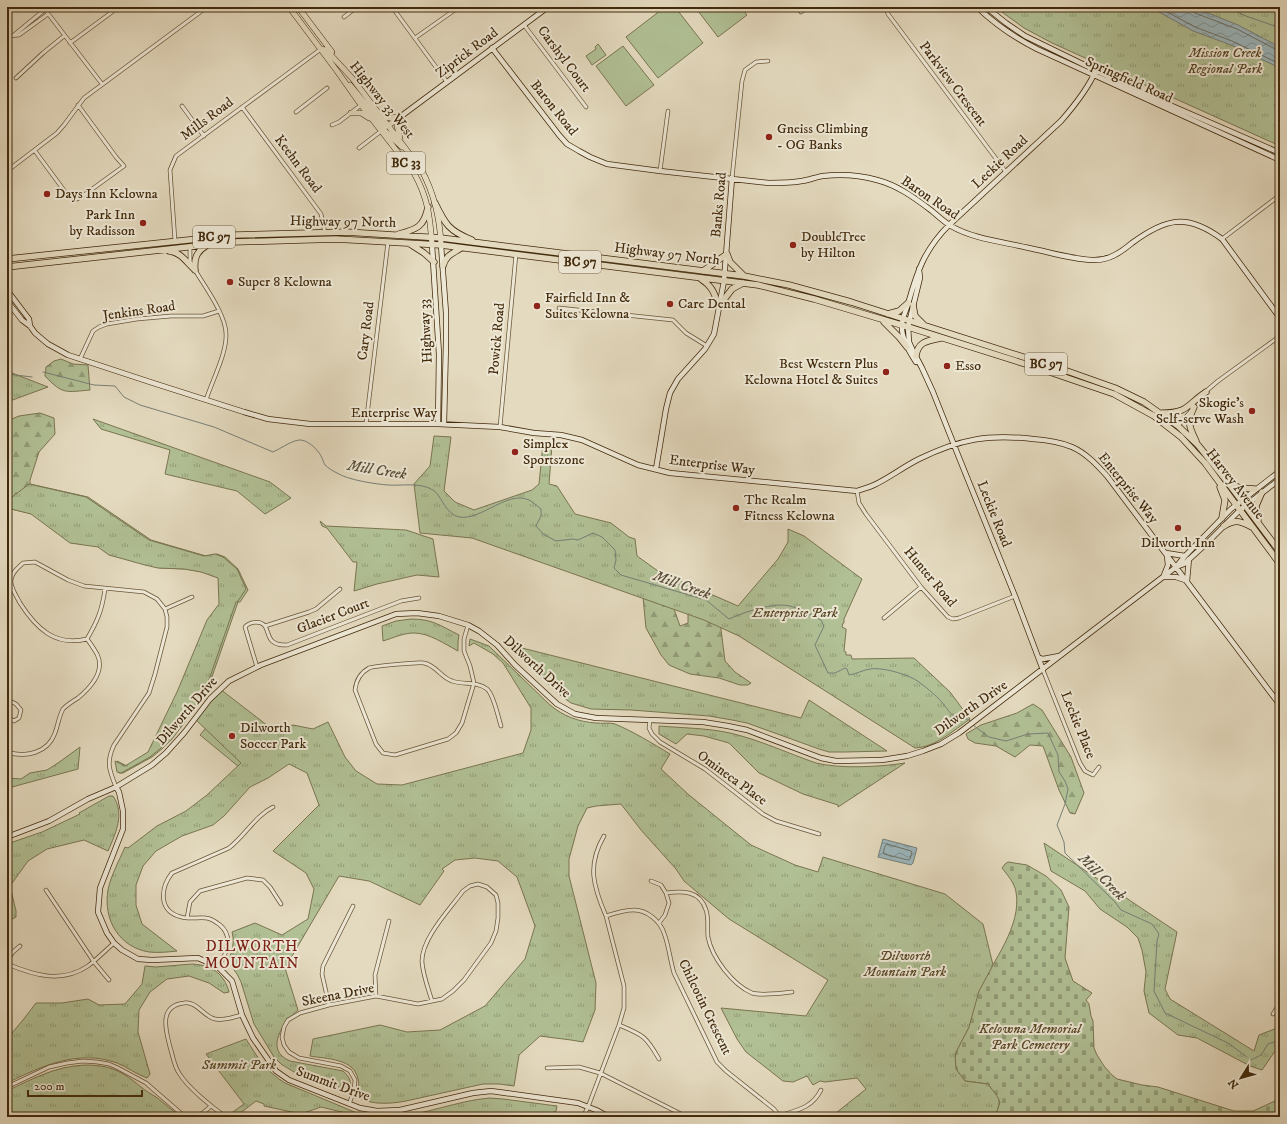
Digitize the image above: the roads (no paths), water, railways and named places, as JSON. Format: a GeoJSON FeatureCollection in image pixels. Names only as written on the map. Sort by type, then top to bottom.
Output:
{"type":"FeatureCollection","features":[{"type":"Feature","properties":{"kind":"highway"},"geometry":{"type":"LineString","coordinates":[[435,203],[443,220],[451,229],[459,235],[478,243]]}},
{"type":"Feature","properties":{"kind":"highway"},"geometry":{"type":"LineString","coordinates":[[394,235],[410,231],[421,224],[426,217],[428,207]]}},
{"type":"Feature","properties":{"kind":"highway","name":"Highway 97 North"},"geometry":{"type":"LineString","coordinates":[[8,259],[236,235],[325,232],[441,238],[744,276],[789,285],[886,314],[941,338],[1035,367],[1114,394],[1154,416],[1164,424]]}},
{"type":"Feature","properties":{"kind":"highway"},"geometry":{"type":"LineString","coordinates":[[190,247],[197,239]]}},
{"type":"Feature","properties":{"kind":"highway","name":"Highway 97 North"},"geometry":{"type":"LineString","coordinates":[[7,267],[233,242],[324,239],[441,245],[758,285],[791,293],[902,326],[907,323],[925,326],[1067,371],[1115,388],[1144,402],[1178,426]]}},
{"type":"Feature","properties":{"kind":"highway"},"geometry":{"type":"LineString","coordinates":[[171,249],[175,241]]}},
{"type":"Feature","properties":{"kind":"highway"},"geometry":{"type":"LineString","coordinates":[[408,243],[424,253],[434,262]]}},
{"type":"Feature","properties":{"kind":"highway"},"geometry":{"type":"LineString","coordinates":[[195,270],[194,261],[196,254],[209,245]]}},
{"type":"Feature","properties":{"kind":"highway"},"geometry":{"type":"LineString","coordinates":[[443,266],[448,256],[461,248]]}},
{"type":"Feature","properties":{"kind":"highway"},"geometry":{"type":"LineString","coordinates":[[516,254],[526,249]]}},
{"type":"Feature","properties":{"kind":"highway"},"geometry":{"type":"LineString","coordinates":[[161,250],[174,252],[180,255],[195,270]]}},
{"type":"Feature","properties":{"kind":"highway"},"geometry":{"type":"LineString","coordinates":[[703,271],[727,254],[730,262],[744,276]]}},
{"type":"Feature","properties":{"kind":"highway"},"geometry":{"type":"LineString","coordinates":[[7,273],[16,266]]}},
{"type":"Feature","properties":{"kind":"highway"},"geometry":{"type":"LineString","coordinates":[[699,278],[708,284],[714,291],[719,306]]}},
{"type":"Feature","properties":{"kind":"highway"},"geometry":{"type":"LineString","coordinates":[[719,306],[732,289],[743,283]]}},
{"type":"Feature","properties":{"kind":"highway"},"geometry":{"type":"LineString","coordinates":[[886,314],[899,311],[911,304],[915,316],[925,326]]}},
{"type":"Feature","properties":{"kind":"highway"},"geometry":{"type":"LineString","coordinates":[[882,320],[907,347]]}},
{"type":"Feature","properties":{"kind":"highway"},"geometry":{"type":"LineString","coordinates":[[916,356],[917,350],[924,342],[941,338]]}},
{"type":"Feature","properties":{"kind":"highway"},"geometry":{"type":"LineString","coordinates":[[1161,413],[1174,413],[1185,410],[1196,398],[1206,392]]}},
{"type":"Feature","properties":{"kind":"highway"},"geometry":{"type":"LineString","coordinates":[[1194,407],[1189,420],[1191,430],[1198,445]]}},
{"type":"Feature","properties":{"kind":"highway"},"geometry":{"type":"LineString","coordinates":[[1164,424],[1169,426],[1178,426]]}},
{"type":"Feature","properties":{"kind":"highway","name":"Harvey Avenue"},"geometry":{"type":"LineString","coordinates":[[1164,424],[1191,448],[1217,480],[1259,523],[1280,552]]}},
{"type":"Feature","properties":{"kind":"highway","name":"Harvey Avenue"},"geometry":{"type":"LineString","coordinates":[[1178,426],[1198,445],[1229,484],[1254,529],[1280,564]]}},
{"type":"Feature","properties":{"kind":"highway"},"geometry":{"type":"LineString","coordinates":[[1217,480],[1225,500],[1222,518]]}},
{"type":"Feature","properties":{"kind":"highway"},"geometry":{"type":"LineString","coordinates":[[1229,484],[1240,488],[1255,489]]}},
{"type":"Feature","properties":{"kind":"highway"},"geometry":{"type":"LineString","coordinates":[[1259,523],[1256,506],[1262,492]]}},
{"type":"Feature","properties":{"kind":"highway"},"geometry":{"type":"LineString","coordinates":[[1224,526],[1230,522],[1238,521],[1254,529]]}},
{"type":"Feature","properties":{"kind":"main road","name":"Highway 33 West"},"geometry":{"type":"LineString","coordinates":[[289,7],[375,124],[382,130],[414,174],[420,185],[428,207],[432,238]]}},
{"type":"Feature","properties":{"kind":"main road","name":"BC 33"},"geometry":{"type":"LineString","coordinates":[[298,7],[352,78]]}},
{"type":"Feature","properties":{"kind":"main road","name":"Highway 33 West"},"geometry":{"type":"LineString","coordinates":[[321,49],[326,50],[352,78],[421,169],[428,182],[435,203],[439,218],[441,238]]}},
{"type":"Feature","properties":{"kind":"main road"},"geometry":{"type":"LineString","coordinates":[[337,71],[382,124],[389,125],[400,117]]}},
{"type":"Feature","properties":{"kind":"main road"},"geometry":{"type":"LineString","coordinates":[[361,105],[368,109],[382,130],[413,157]]}},
{"type":"Feature","properties":{"kind":"main road"},"geometry":{"type":"LineString","coordinates":[[378,112],[389,118],[400,117]]}},
{"type":"Feature","properties":{"kind":"main road"},"geometry":{"type":"LineString","coordinates":[[351,113],[361,113],[375,124]]}},
{"type":"Feature","properties":{"kind":"main road"},"geometry":{"type":"LineString","coordinates":[[400,117],[397,122],[397,126],[404,146]]}},
{"type":"Feature","properties":{"kind":"main road","name":"Highway 33"},"geometry":{"type":"LineString","coordinates":[[432,238],[432,245]]}},
{"type":"Feature","properties":{"kind":"main road","name":"Highway 33"},"geometry":{"type":"LineString","coordinates":[[441,238],[441,245]]}},
{"type":"Feature","properties":{"kind":"street"},"geometry":{"type":"LineString","coordinates":[[12,36],[44,8],[48,7]]}},
{"type":"Feature","properties":{"kind":"street"},"geometry":{"type":"LineString","coordinates":[[7,171],[57,133],[84,98],[207,7]]}},
{"type":"Feature","properties":{"kind":"street"},"geometry":{"type":"LineString","coordinates":[[344,17],[357,7]]}},
{"type":"Feature","properties":{"kind":"street"},"geometry":{"type":"LineString","coordinates":[[392,7],[448,82]]}},
{"type":"Feature","properties":{"kind":"street"},"geometry":{"type":"LineString","coordinates":[[415,38],[459,7]]}},
{"type":"Feature","properties":{"kind":"street","name":"Ziprick Road"},"geometry":{"type":"LineString","coordinates":[[400,117],[548,7]]}},
{"type":"Feature","properties":{"kind":"street"},"geometry":{"type":"LineString","coordinates":[[798,7],[801,12],[808,7]]}},
{"type":"Feature","properties":{"kind":"street","name":"Parkview Crescent"},"geometry":{"type":"LineString","coordinates":[[886,7],[888,14],[1006,172]]}},
{"type":"Feature","properties":{"kind":"street","name":"Springfield Road"},"geometry":{"type":"LineString","coordinates":[[977,7],[1022,42],[1093,76],[1280,160]]}},
{"type":"Feature","properties":{"kind":"street","name":"Springfield Road"},"geometry":{"type":"LineString","coordinates":[[986,7],[1025,36],[1140,92],[1280,153]]}},
{"type":"Feature","properties":{"kind":"street"},"geometry":{"type":"LineString","coordinates":[[44,8],[102,84]]}},
{"type":"Feature","properties":{"kind":"street"},"geometry":{"type":"LineString","coordinates":[[70,43],[112,12]]}},
{"type":"Feature","properties":{"kind":"street"},"geometry":{"type":"LineString","coordinates":[[7,36],[19,35],[48,14]]}},
{"type":"Feature","properties":{"kind":"street","name":"Carshyl Court"},"geometry":{"type":"LineString","coordinates":[[524,24],[586,107]]}},
{"type":"Feature","properties":{"kind":"street"},"geometry":{"type":"LineString","coordinates":[[16,78],[64,36]]}},
{"type":"Feature","properties":{"kind":"street","name":"Baron Road"},"geometry":{"type":"LineString","coordinates":[[492,48],[559,135],[568,144],[590,157],[607,164],[769,183],[786,183],[821,176],[859,176],[878,180],[896,187],[914,198],[949,225],[963,233],[1092,260],[1106,259],[1118,254],[1148,231],[1162,224],[1178,221],[1194,223],[1209,230],[1222,239],[1280,318]]}},
{"type":"Feature","properties":{"kind":"street","name":"Mills Road"},"geometry":{"type":"LineString","coordinates":[[175,241],[170,167],[176,156],[321,49]]}},
{"type":"Feature","properties":{"kind":"street","name":"Banks Road"},"geometry":{"type":"LineString","coordinates":[[656,470],[670,393],[678,379],[707,346],[714,334],[724,281],[727,254],[732,178],[742,81],[745,70],[756,62],[768,61]]}},
{"type":"Feature","properties":{"kind":"street","name":"Leckie Road"},"geometry":{"type":"LineString","coordinates":[[1043,670],[1015,596],[922,368],[909,342],[907,323],[911,304],[920,278],[919,269],[930,247],[938,236],[1061,121],[1076,103],[1096,70]]}},
{"type":"Feature","properties":{"kind":"street"},"geometry":{"type":"LineString","coordinates":[[296,112],[326,88]]}},
{"type":"Feature","properties":{"kind":"street"},"geometry":{"type":"LineString","coordinates":[[34,151],[73,199],[77,199],[84,195],[124,166],[78,105]]}},
{"type":"Feature","properties":{"kind":"street"},"geometry":{"type":"LineString","coordinates":[[332,125],[339,122],[361,105]]}},
{"type":"Feature","properties":{"kind":"street"},"geometry":{"type":"LineString","coordinates":[[182,106],[204,136]]}},
{"type":"Feature","properties":{"kind":"street","name":"Keehn Road"},"geometry":{"type":"LineString","coordinates":[[242,107],[321,214],[325,232],[324,239]]}},
{"type":"Feature","properties":{"kind":"street"},"geometry":{"type":"LineString","coordinates":[[660,171],[668,111]]}},
{"type":"Feature","properties":{"kind":"street"},"geometry":{"type":"LineString","coordinates":[[359,148],[389,125]]}},
{"type":"Feature","properties":{"kind":"street"},"geometry":{"type":"LineString","coordinates":[[1222,239],[1280,195]]}},
{"type":"Feature","properties":{"kind":"street","name":"Cary Road"},"geometry":{"type":"LineString","coordinates":[[366,424],[388,242]]}},
{"type":"Feature","properties":{"kind":"street","name":"Highway 33"},"geometry":{"type":"LineString","coordinates":[[432,245],[439,354],[438,424]]}},
{"type":"Feature","properties":{"kind":"street","name":"Highway 33"},"geometry":{"type":"LineString","coordinates":[[441,245],[446,343],[444,424]]}},
{"type":"Feature","properties":{"kind":"street"},"geometry":{"type":"LineString","coordinates":[[190,247],[190,261],[219,311],[226,335],[224,349],[206,400]]}},
{"type":"Feature","properties":{"kind":"street","name":"Powick Road"},"geometry":{"type":"LineString","coordinates":[[500,427],[516,254]]}},
{"type":"Feature","properties":{"kind":"street","name":"Enterprise Way"},"geometry":{"type":"LineString","coordinates":[[7,290],[29,318],[30,326]]}},
{"type":"Feature","properties":{"kind":"street","name":"Enterprise Way"},"geometry":{"type":"LineString","coordinates":[[7,301],[22,320],[48,344],[80,359],[244,412],[268,418],[310,424],[444,424],[500,427],[534,433],[561,435],[582,440],[638,465],[670,473],[857,491],[874,485],[918,459],[953,444],[980,438],[1003,437],[1053,441],[1073,447],[1090,458],[1107,476],[1280,705]]}},
{"type":"Feature","properties":{"kind":"street"},"geometry":{"type":"LineString","coordinates":[[559,308],[673,320],[686,333],[707,346]]}},
{"type":"Feature","properties":{"kind":"street","name":"Jenkins Road"},"geometry":{"type":"LineString","coordinates":[[80,359],[93,331],[98,327],[137,319],[203,316],[219,311]]}},
{"type":"Feature","properties":{"kind":"street","name":"Leckie Road"},"geometry":{"type":"LineString","coordinates":[[902,326],[907,347],[918,365],[922,368]]}},
{"type":"Feature","properties":{"kind":"street"},"geometry":{"type":"LineString","coordinates":[[1178,426],[1206,392],[1218,381],[1280,336]]}},
{"type":"Feature","properties":{"kind":"street","name":"Dilworth Drive"},"geometry":{"type":"LineString","coordinates":[[1187,557],[1224,526],[1255,489],[1280,471]]}},
{"type":"Feature","properties":{"kind":"street","name":"Dilworth Drive"},"geometry":{"type":"LineString","coordinates":[[7,837],[49,821],[88,799],[116,787],[152,765],[166,753],[184,733],[210,699],[229,681],[257,667],[396,614],[417,613],[439,616],[468,625],[479,631],[497,645],[515,665],[557,704],[575,714],[596,718],[703,722],[747,730],[821,758],[836,761],[882,760],[923,752],[954,737],[1176,567],[1184,564],[1187,557],[1222,518],[1280,479]]}},
{"type":"Feature","properties":{"kind":"street","name":"Hunter Road"},"geometry":{"type":"LineString","coordinates":[[857,491],[859,503],[866,514],[921,587],[948,617],[954,619],[959,618],[1015,596]]}},
{"type":"Feature","properties":{"kind":"street"},"geometry":{"type":"LineString","coordinates":[[1166,553],[1187,557],[1187,581],[1176,577],[1163,577],[1168,565],[1166,553]]}},
{"type":"Feature","properties":{"kind":"street"},"geometry":{"type":"LineString","coordinates":[[105,589],[98,620],[87,639],[80,641],[56,638],[38,627],[16,595],[11,581],[15,570],[23,563],[35,562],[68,580],[84,586],[144,592],[157,599],[165,608],[167,627],[149,693],[114,744],[110,753],[108,763],[116,787]]}},
{"type":"Feature","properties":{"kind":"street"},"geometry":{"type":"LineString","coordinates":[[884,618],[921,587]]}},
{"type":"Feature","properties":{"kind":"street","name":"Glacier Court"},"geometry":{"type":"LineString","coordinates":[[265,626],[316,609],[340,589]]}},
{"type":"Feature","properties":{"kind":"street"},"geometry":{"type":"LineString","coordinates":[[165,608],[192,597]]}},
{"type":"Feature","properties":{"kind":"street","name":"Glacier Court"},"geometry":{"type":"LineString","coordinates":[[257,667],[245,627],[248,624],[254,622],[262,624],[265,626],[271,640],[277,645],[287,645],[401,601],[419,598]]}},
{"type":"Feature","properties":{"kind":"street"},"geometry":{"type":"LineString","coordinates":[[468,625],[464,639],[464,651],[470,666],[474,684],[462,723],[456,733],[448,740],[395,755],[383,754],[376,744],[355,690],[356,682],[361,674],[370,668],[424,663],[435,667],[442,676],[453,682],[474,684],[487,689],[492,697],[501,726]]}},
{"type":"Feature","properties":{"kind":"street"},"geometry":{"type":"LineString","coordinates":[[7,752],[15,755],[26,755],[47,747],[52,741],[64,709],[87,690],[94,682],[98,674],[100,664],[98,656],[87,639]]}},
{"type":"Feature","properties":{"kind":"street"},"geometry":{"type":"LineString","coordinates":[[1039,658],[1043,659],[1061,656]]}},
{"type":"Feature","properties":{"kind":"street","name":"Leckie Place"},"geometry":{"type":"LineString","coordinates":[[1043,670],[1080,763],[1085,771],[1093,776],[1099,767]]}},
{"type":"Feature","properties":{"kind":"street"},"geometry":{"type":"LineString","coordinates":[[7,703],[10,701],[16,704],[21,710],[19,718],[14,721],[7,716]]}},
{"type":"Feature","properties":{"kind":"street","name":"Omineca Place"},"geometry":{"type":"LineString","coordinates":[[650,720],[649,728],[652,734],[660,742],[705,769],[763,814],[776,821],[819,834]]}},
{"type":"Feature","properties":{"kind":"street","name":"Summit Drive"},"geometry":{"type":"LineString","coordinates":[[116,787],[119,792],[123,811],[123,829],[100,888],[98,912],[107,933],[114,943],[122,950],[138,959],[152,960],[198,958],[218,966],[232,981],[242,1015],[253,1038],[276,1071],[289,1080],[360,1108],[377,1111],[400,1110],[473,1093],[491,1091],[578,1103],[609,1117]]}},
{"type":"Feature","properties":{"kind":"street"},"geometry":{"type":"LineString","coordinates":[[218,966],[225,957],[229,945],[224,928],[208,918],[179,917],[172,913],[166,906],[162,895],[164,886],[172,873],[229,848],[265,811],[273,807]]}},
{"type":"Feature","properties":{"kind":"street"},"geometry":{"type":"LineString","coordinates":[[582,1117],[588,1107],[619,1026],[624,1008],[624,986],[606,916],[594,884],[593,870],[596,852],[604,836]]}},
{"type":"Feature","properties":{"kind":"street"},"geometry":{"type":"LineString","coordinates":[[187,918],[190,902],[200,891],[247,878],[263,880],[270,887],[281,904]]}},
{"type":"Feature","properties":{"kind":"street"},"geometry":{"type":"LineString","coordinates":[[606,916],[623,911],[636,910],[654,918],[659,924],[666,915],[669,904],[666,893],[660,885],[651,880]]}},
{"type":"Feature","properties":{"kind":"street","name":"Skeena Drive"},"geometry":{"type":"LineString","coordinates":[[349,1104],[354,1091],[354,1080],[350,1071],[341,1066],[299,1058],[289,1052],[284,1046],[282,1037],[284,1027],[288,1020],[300,1013],[329,1005],[376,996],[418,1004],[442,999],[464,980],[491,943],[496,931],[498,903],[496,895],[486,887],[478,884],[470,886],[463,891],[427,941],[422,961],[423,973],[432,1001]]}},
{"type":"Feature","properties":{"kind":"street"},"geometry":{"type":"LineString","coordinates":[[46,890],[94,962],[109,980]]}},
{"type":"Feature","properties":{"kind":"street"},"geometry":{"type":"LineString","coordinates":[[666,893],[679,891],[691,893],[700,898],[706,909],[708,937],[713,952],[718,962],[739,985],[753,993],[777,994],[792,992]]}},
{"type":"Feature","properties":{"kind":"street"},"geometry":{"type":"LineString","coordinates":[[329,1005],[322,974],[323,966],[353,906]]}},
{"type":"Feature","properties":{"kind":"street"},"geometry":{"type":"LineString","coordinates":[[376,996],[376,974],[389,921]]}},
{"type":"Feature","properties":{"kind":"street","name":"Chilcotin Crescent"},"geometry":{"type":"LineString","coordinates":[[659,924],[664,933],[669,959],[674,973],[717,1062],[726,1071],[774,1109],[779,1116]]}},
{"type":"Feature","properties":{"kind":"street"},"geometry":{"type":"LineString","coordinates":[[20,946],[13,952],[7,963],[37,975],[50,976],[75,973],[94,962],[114,943]]}},
{"type":"Feature","properties":{"kind":"street"},"geometry":{"type":"LineString","coordinates":[[226,1117],[211,1106],[179,1074],[174,1062],[165,1027],[165,1020],[171,1009],[176,1005],[188,1002],[194,1004],[211,1018],[215,1019],[223,1020],[242,1015]]}},
{"type":"Feature","properties":{"kind":"street"},"geometry":{"type":"LineString","coordinates":[[1272,1014],[1280,1003]]}},
{"type":"Feature","properties":{"kind":"street"},"geometry":{"type":"LineString","coordinates":[[619,1026],[640,1034],[647,1039],[659,1059]]}},
{"type":"Feature","properties":{"kind":"street"},"geometry":{"type":"LineString","coordinates":[[7,1087],[49,1067],[83,1061],[97,1062],[109,1064],[146,1083],[184,1116],[193,1117],[211,1106]]}},
{"type":"Feature","properties":{"kind":"street"},"geometry":{"type":"LineString","coordinates":[[547,1068],[579,1067],[600,1073],[686,1117]]}},
{"type":"Feature","properties":{"kind":"street"},"geometry":{"type":"LineString","coordinates":[[779,1116],[808,1106],[817,1098],[821,1090]]}},
{"type":"Feature","properties":{"kind":"water"},"geometry":{"type":"Polygon","coordinates":[[[1150,7],[1193,7],[1238,25],[1280,47],[1280,68],[1231,45],[1193,31],[1150,7]]]}},
{"type":"Feature","properties":{"kind":"water"},"geometry":{"type":"Polygon","coordinates":[[[883,839],[917,848],[913,863],[911,865],[878,857],[883,839]]]}},
{"type":"Feature","properties":{"kind":"waterway"},"geometry":{"type":"LineString","coordinates":[[1226,7],[1280,28]]}},
{"type":"Feature","properties":{"kind":"waterway","name":"Mill Creek"},"geometry":{"type":"LineString","coordinates":[[43,372],[94,385],[115,386],[124,397],[140,405],[214,427],[273,452],[295,441],[304,441],[318,451],[326,466],[342,475],[355,480],[376,484],[417,485],[428,488],[436,492],[445,506],[454,515],[462,517],[471,516],[511,499],[520,498],[529,500],[541,509],[541,516],[536,526],[543,534],[556,541],[573,539],[578,540],[593,533],[602,537],[615,550],[616,560],[614,568],[621,575],[706,600],[729,619],[751,611],[776,605],[790,606],[798,609],[821,620],[824,626],[815,645],[828,673],[835,673],[845,668],[847,669],[849,675],[875,669],[903,674],[915,679],[926,687],[939,699],[951,714],[958,718],[968,719],[970,721]]}},
{"type":"Feature","properties":{"kind":"waterway","name":"Mill Creek"},"geometry":{"type":"LineString","coordinates":[[7,374],[32,377]]}},
{"type":"Feature","properties":{"kind":"waterway","name":"Mill Creek"},"geometry":{"type":"LineString","coordinates":[[973,725],[989,737],[1006,741],[1028,734],[1048,733],[1058,755],[1059,772],[1068,789],[1065,804],[1057,825],[1064,842],[1065,853],[1115,902],[1121,910],[1152,924],[1159,934],[1157,941],[1154,991],[1165,1013],[1228,1043],[1247,1057]]}},
{"type":"Feature","properties":{"kind":"waterway","name":"Mill Creek"},"geometry":{"type":"LineString","coordinates":[[1251,1060],[1261,1055],[1268,1044],[1280,1040]]}},
{"type":"Feature","properties":{"kind":"place","name":"Gneiss Climbing - OG Banks"},"geometry":{"type":"Point","coordinates":[769,137]}},
{"type":"Feature","properties":{"kind":"place","name":"Days Inn Kelowna"},"geometry":{"type":"Point","coordinates":[47,194]}},
{"type":"Feature","properties":{"kind":"place","name":"Park Inn by Radisson"},"geometry":{"type":"Point","coordinates":[143,223]}},
{"type":"Feature","properties":{"kind":"place","name":"DoubleTree by Hilton"},"geometry":{"type":"Point","coordinates":[793,245]}},
{"type":"Feature","properties":{"kind":"place","name":"Super 8 Kelowna"},"geometry":{"type":"Point","coordinates":[230,282]}},
{"type":"Feature","properties":{"kind":"place","name":"Care Dental"},"geometry":{"type":"Point","coordinates":[670,304]}},
{"type":"Feature","properties":{"kind":"place","name":"Fairfield Inn & Suites Kelowna"},"geometry":{"type":"Point","coordinates":[537,306]}},
{"type":"Feature","properties":{"kind":"place","name":"Esso"},"geometry":{"type":"Point","coordinates":[947,366]}},
{"type":"Feature","properties":{"kind":"place","name":"Best Western Plus Kelowna Hotel & Suites"},"geometry":{"type":"Point","coordinates":[886,372]}},
{"type":"Feature","properties":{"kind":"place","name":"Skogie's Self-serve Wash"},"geometry":{"type":"Point","coordinates":[1252,411]}},
{"type":"Feature","properties":{"kind":"place","name":"Simplex Sportszone"},"geometry":{"type":"Point","coordinates":[515,452]}},
{"type":"Feature","properties":{"kind":"place","name":"The Realm Fitness Kelowna"},"geometry":{"type":"Point","coordinates":[736,508]}},
{"type":"Feature","properties":{"kind":"place","name":"Dilworth Inn"},"geometry":{"type":"Point","coordinates":[1178,528]}},
{"type":"Feature","properties":{"kind":"place","name":"Dilworth Soccer Park"},"geometry":{"type":"Point","coordinates":[232,736]}},
{"type":"Feature","properties":{"kind":"district","name":"DILWORTH MOUNTAIN"},"geometry":{"type":"Point","coordinates":[252,954]}},
{"type":"Feature","properties":{"kind":"park label","name":"Mission Creek Regional Park"},"geometry":{"type":"Point","coordinates":[1225,62]}},
{"type":"Feature","properties":{"kind":"park label","name":"Enterprise Park"},"geometry":{"type":"Point","coordinates":[795,613]}},
{"type":"Feature","properties":{"kind":"park label","name":"Dilworth Mountain Park"},"geometry":{"type":"Point","coordinates":[905,964]}},
{"type":"Feature","properties":{"kind":"park label","name":"Kelowna Memorial Park Cemetery"},"geometry":{"type":"Point","coordinates":[1030,1038]}},
{"type":"Feature","properties":{"kind":"park label","name":"Summit Park"},"geometry":{"type":"Point","coordinates":[239,1065]}}]}
